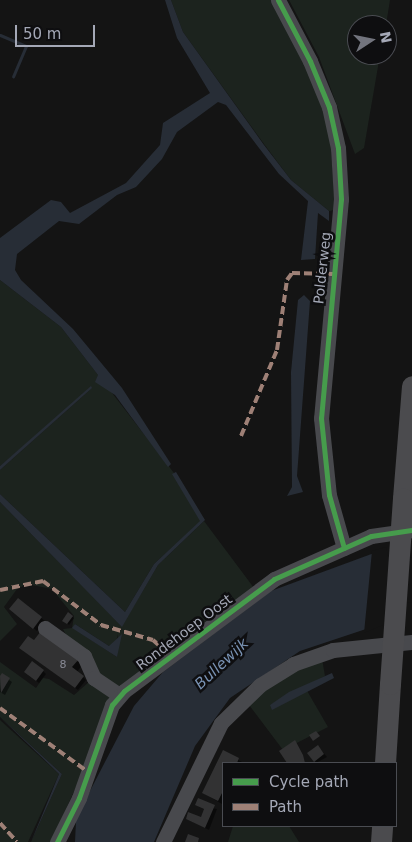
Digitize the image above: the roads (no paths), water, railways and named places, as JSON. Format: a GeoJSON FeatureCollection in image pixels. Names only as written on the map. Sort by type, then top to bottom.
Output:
{"type":"FeatureCollection","features":[{"type":"Feature","properties":{"kind":"highway"},"geometry":{"type":"LineString","coordinates":[[386,762],[412,386]]}},
{"type":"Feature","properties":{"kind":"highway"},"geometry":{"type":"LineString","coordinates":[[382,827],[382,842]]}},
{"type":"Feature","properties":{"kind":"street","name":"Polderweg"},"geometry":{"type":"LineString","coordinates":[[278,0],[314,70],[338,148],[340,199],[321,418],[329,495],[344,548]]}},
{"type":"Feature","properties":{"kind":"street","name":"Rondehoep Oost"},"geometry":{"type":"LineString","coordinates":[[119,695],[274,579],[371,536],[412,530]]}},
{"type":"Feature","properties":{"kind":"street"},"geometry":{"type":"LineString","coordinates":[[45,628],[84,656],[94,678],[119,695],[57,842]]}},
{"type":"Feature","properties":{"kind":"street"},"geometry":{"type":"LineString","coordinates":[[163,842],[200,760],[221,723],[245,697],[308,658],[352,646],[412,642]]}},
{"type":"Feature","properties":{"kind":"water"},"geometry":{"type":"Polygon","coordinates":[[[165,0],[171,0],[183,32],[291,180],[329,211],[329,221],[318,213],[315,259],[301,260],[308,201],[279,174],[226,105],[218,102],[177,132],[162,159],[136,187],[117,195],[79,224],[59,221],[17,254],[15,270],[21,280],[73,329],[122,388],[171,464],[168,467],[115,395],[95,382],[98,375],[61,327],[0,280],[0,238],[51,200],[61,202],[70,213],[126,183],[160,145],[163,123],[210,93],[177,38],[165,0]]]}},
{"type":"Feature","properties":{"kind":"water"},"geometry":{"type":"Polygon","coordinates":[[[304,295],[310,301],[297,476],[303,492],[287,496],[292,487],[291,372],[298,300],[304,295]]]}},
{"type":"Feature","properties":{"kind":"water"},"geometry":{"type":"Polygon","coordinates":[[[91,386],[92,388],[0,470],[0,466],[91,386]]]}},
{"type":"Feature","properties":{"kind":"water"},"geometry":{"type":"Polygon","coordinates":[[[176,472],[205,520],[158,565],[122,627],[0,502],[0,494],[125,612],[154,564],[200,521],[172,474],[176,472]]]}},
{"type":"Feature","properties":{"kind":"water","name":"Bullewijk"},"geometry":{"type":"Polygon","coordinates":[[[385,549],[381,624],[300,651],[230,698],[195,746],[154,842],[75,842],[76,821],[91,789],[134,706],[163,672],[271,591],[385,549]]]}},
{"type":"Feature","properties":{"kind":"water"},"geometry":{"type":"Polygon","coordinates":[[[75,624],[109,646],[122,634],[117,657],[72,628],[75,624]]]}},
{"type":"Feature","properties":{"kind":"water"},"geometry":{"type":"Polygon","coordinates":[[[332,673],[334,678],[272,710],[270,705],[289,692],[332,673]]]}},
{"type":"Feature","properties":{"kind":"water"},"geometry":{"type":"Polygon","coordinates":[[[0,717],[62,774],[31,842],[59,774],[0,717]]]}},
{"type":"Feature","properties":{"kind":"waterway"},"geometry":{"type":"LineString","coordinates":[[0,35],[26,46],[13,76]]}}]}
